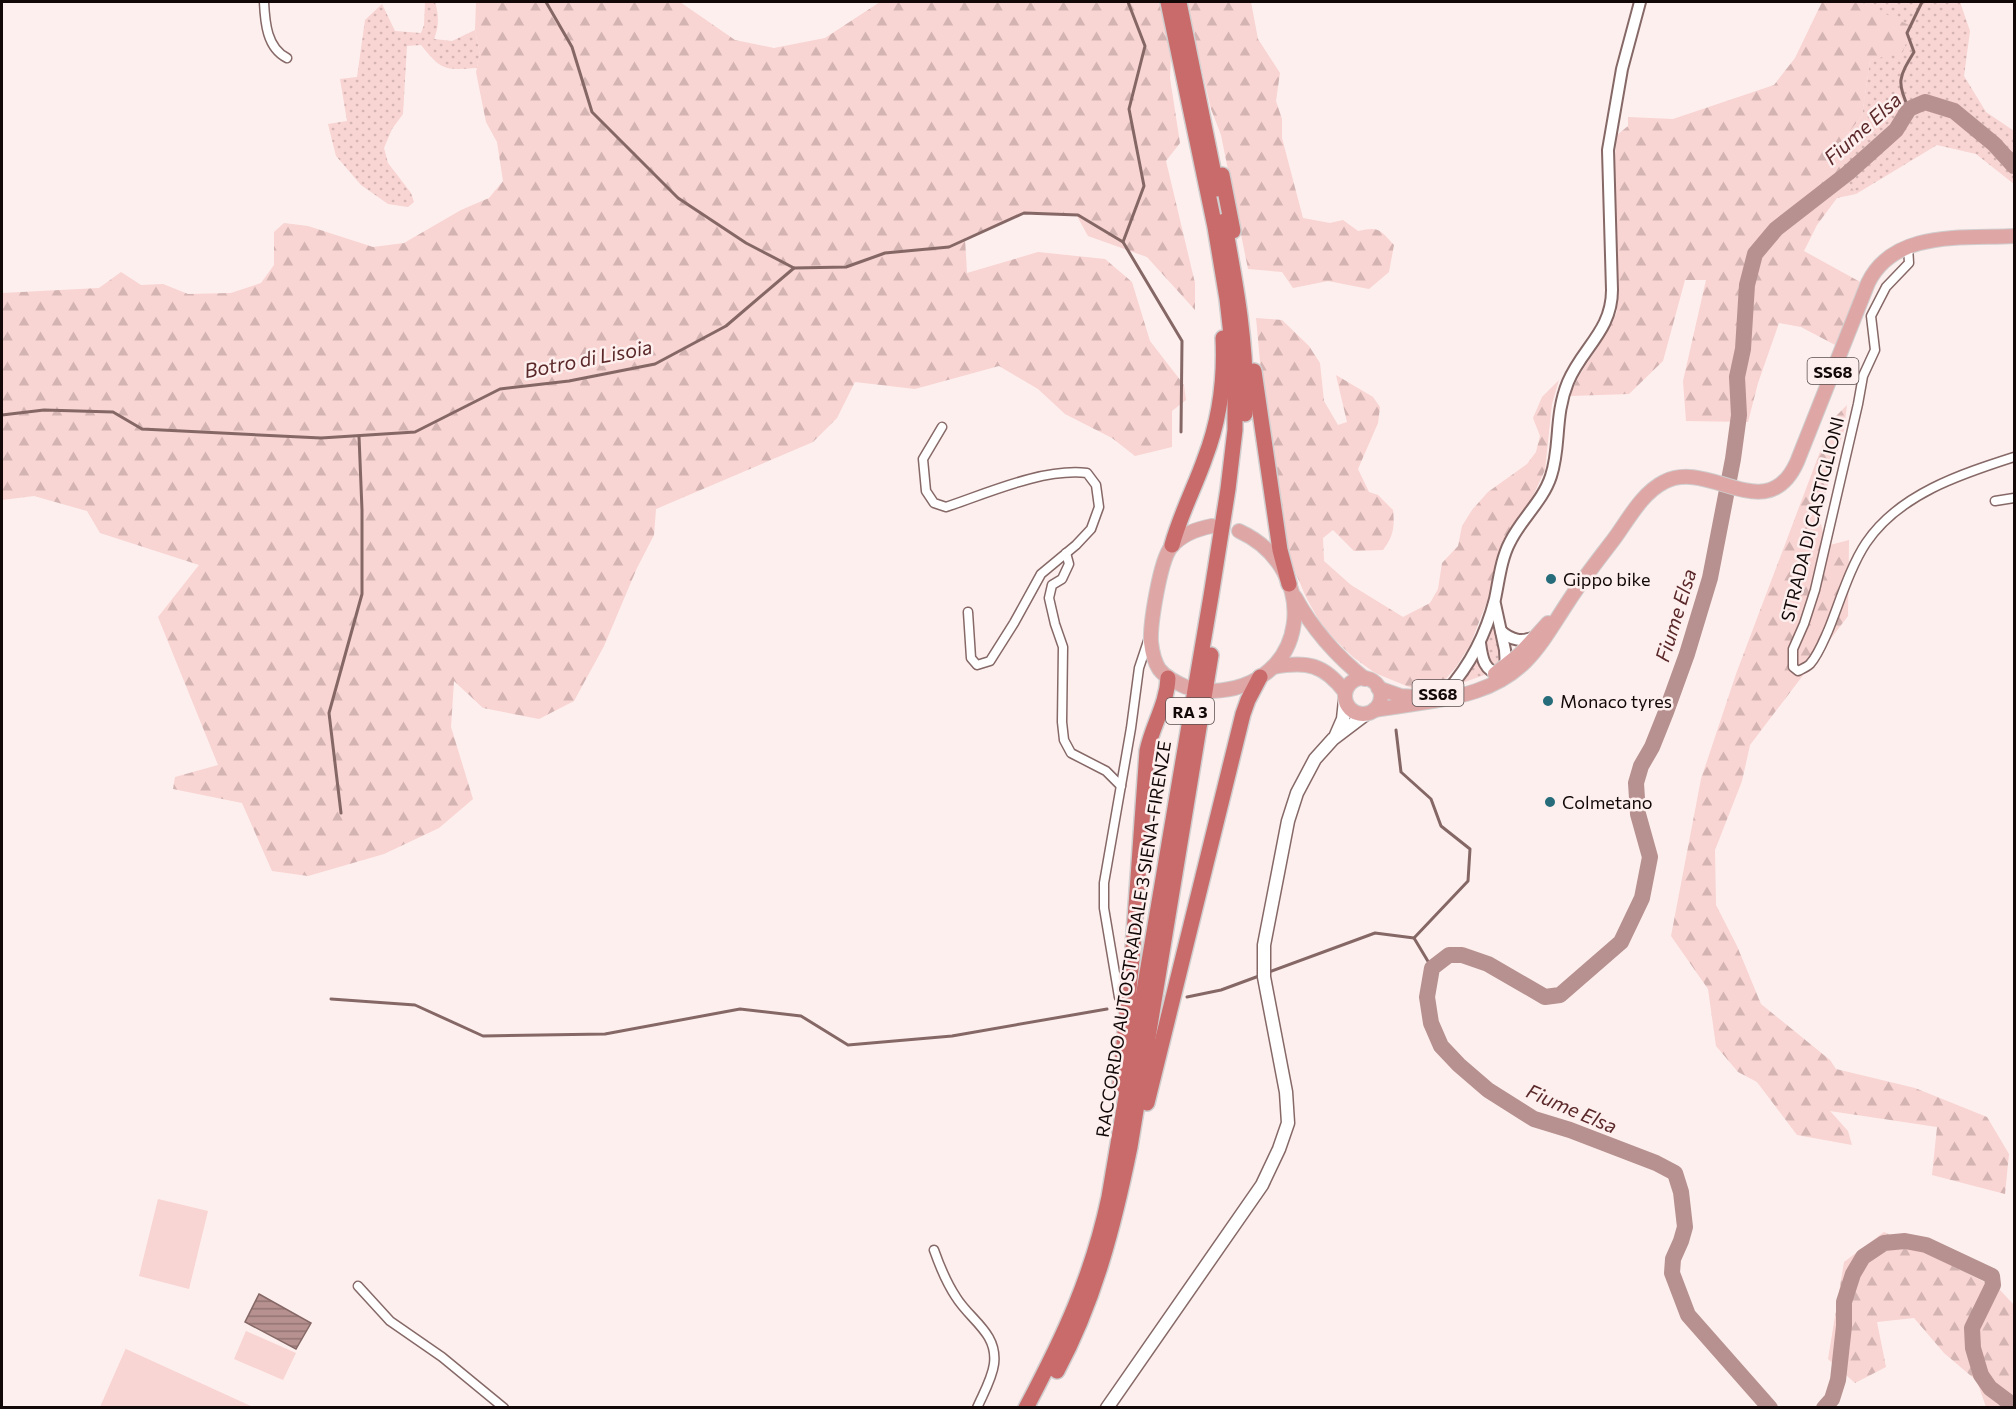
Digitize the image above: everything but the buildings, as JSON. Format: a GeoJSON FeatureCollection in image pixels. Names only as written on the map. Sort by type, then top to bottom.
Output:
{"type":"FeatureCollection","features":[{"type":"Feature","properties":{"kind":"highway","name":"RACCORDO AUTOSTRADALE 3 SIENA-FIRENZE"},"geometry":{"type":"LineString","coordinates":[[1026,1407],[1055,1353],[1079,1299],[1092,1263],[1107,1206],[1230,474],[1236,402],[1231,326],[1215,227],[1168,2]]}},
{"type":"Feature","properties":{"kind":"highway","name":"RACCORDO AUTOSTRADALE 3 SIENA-FIRENZE"},"geometry":{"type":"LineString","coordinates":[[1038,1407],[1066,1355],[1096,1284],[1113,1225],[1130,1146],[1240,473],[1246,395],[1243,340],[1234,273],[1179,2]]}},
{"type":"Feature","properties":{"kind":"highway"},"geometry":{"type":"LineString","coordinates":[[1172,545],[1213,436],[1220,406],[1223,371],[1220,303],[1179,94],[1181,66]]}},
{"type":"Feature","properties":{"kind":"highway"},"geometry":{"type":"LineString","coordinates":[[1202,114],[1214,134],[1237,248],[1280,550],[1291,589]]}},
{"type":"Feature","properties":{"kind":"highway"},"geometry":{"type":"LineString","coordinates":[[1020,1407],[1076,1288],[1100,1207],[1121,1077],[1147,751],[1166,695],[1164,674]]}},
{"type":"Feature","properties":{"kind":"highway"},"geometry":{"type":"LineString","coordinates":[[1066,1355],[1089,1324],[1112,1258],[1154,1072],[1243,714],[1260,677]]}},
{"type":"Feature","properties":{"kind":"main road","name":"SS68"},"geometry":{"type":"LineString","coordinates":[[1370,712],[1496,683],[1522,665],[1649,493],[1668,480],[1690,477],[1758,492],[1777,488],[1790,476],[1869,280],[1883,261],[1908,246],[1921,242],[2014,236]]}},
{"type":"Feature","properties":{"kind":"main road"},"geometry":{"type":"LineString","coordinates":[[1186,687],[1164,674],[1152,651],[1151,631],[1161,570],[1167,553],[1172,545],[1194,530],[1212,526]]}},
{"type":"Feature","properties":{"kind":"main road"},"geometry":{"type":"LineString","coordinates":[[1239,531],[1256,540],[1271,552],[1321,638],[1365,679]]}},
{"type":"Feature","properties":{"kind":"main road"},"geometry":{"type":"LineString","coordinates":[[1212,691],[1234,688],[1260,677],[1273,667],[1287,649],[1294,631],[1291,589]]}},
{"type":"Feature","properties":{"kind":"main road","name":"SS68"},"geometry":{"type":"LineString","coordinates":[[1365,679],[1370,680],[1378,688],[1410,697],[1449,695],[1502,671],[1537,643]]}},
{"type":"Feature","properties":{"kind":"main road"},"geometry":{"type":"LineString","coordinates":[[1273,667],[1294,664],[1318,668],[1331,675],[1351,710],[1361,714],[1370,712]]}},
{"type":"Feature","properties":{"kind":"main road"},"geometry":{"type":"LineString","coordinates":[[1334,739],[1341,724],[1345,696],[1350,683],[1365,679]]}},
{"type":"Feature","properties":{"kind":"main road"},"geometry":{"type":"LineString","coordinates":[[1112,1406],[1262,1185],[1282,1140],[1288,1123],[1286,1092],[1264,977],[1264,945],[1273,892],[1295,799],[1312,763],[1334,739],[1370,712],[1380,699],[1378,688]]}},
{"type":"Feature","properties":{"kind":"street"},"geometry":{"type":"LineString","coordinates":[[264,2],[270,39],[276,52],[287,58]]}},
{"type":"Feature","properties":{"kind":"street"},"geometry":{"type":"LineString","coordinates":[[1449,695],[1480,643],[1494,601],[1509,542],[1551,478],[1558,413],[1567,384],[1604,327],[1610,310],[1612,290],[1608,150],[1622,69],[1640,2]]}},
{"type":"Feature","properties":{"kind":"street","name":"STRADA DI CASTIGLIONI"},"geometry":{"type":"LineString","coordinates":[[1908,246],[1909,263],[1886,287],[1874,309],[1871,321],[1875,345],[1873,356],[1863,376],[1815,590],[1793,649],[1793,667],[1798,671],[1810,664],[1820,648],[1862,551],[1885,522],[1914,499],[1940,484],[2014,457]]}},
{"type":"Feature","properties":{"kind":"street"},"geometry":{"type":"LineString","coordinates":[[942,427],[923,459],[926,491],[934,503],[946,507],[1040,476],[1070,471],[1087,473],[1096,485],[1099,507],[1090,529],[1041,574],[990,661],[977,665],[971,658],[968,612]]}},
{"type":"Feature","properties":{"kind":"street"},"geometry":{"type":"LineString","coordinates":[[1995,501],[2014,498]]}},
{"type":"Feature","properties":{"kind":"street"},"geometry":{"type":"LineString","coordinates":[[1066,553],[1069,564],[1062,579],[1052,585],[1049,598],[1054,624],[1063,647],[1062,722],[1064,740],[1071,753],[1106,771],[1120,786]]}},
{"type":"Feature","properties":{"kind":"street"},"geometry":{"type":"LineString","coordinates":[[1480,643],[1485,664],[1502,671],[1501,631],[1494,601]]}},
{"type":"Feature","properties":{"kind":"street"},"geometry":{"type":"LineString","coordinates":[[1119,997],[1103,898],[1106,867],[1138,678],[1142,656],[1151,631]]}},
{"type":"Feature","properties":{"kind":"street"},"geometry":{"type":"LineString","coordinates":[[1501,631],[1510,638],[1537,643]]}},
{"type":"Feature","properties":{"kind":"street"},"geometry":{"type":"LineString","coordinates":[[1138,678],[1144,670],[1164,674]]}},
{"type":"Feature","properties":{"kind":"street"},"geometry":{"type":"LineString","coordinates":[[934,1250],[955,1296],[986,1331],[993,1345],[992,1371],[977,1407]]}},
{"type":"Feature","properties":{"kind":"street"},"geometry":{"type":"LineString","coordinates":[[358,1286],[390,1321],[442,1357],[504,1407]]}},
{"type":"Feature","properties":{"kind":"green space"},"geometry":{"type":"Polygon","coordinates":[[[425,2],[435,2],[438,25],[434,39],[452,41],[475,30],[480,55],[477,68],[457,69],[439,64],[421,45],[407,46],[403,114],[392,129],[384,148],[388,163],[411,193],[414,202],[408,207],[388,204],[361,185],[336,156],[328,124],[347,121],[340,79],[357,77],[365,20],[382,4],[395,31],[421,33],[424,25],[425,2]]]}},
{"type":"Feature","properties":{"kind":"green space"},"geometry":{"type":"Polygon","coordinates":[[[476,2],[680,2],[735,40],[774,48],[825,38],[880,2],[1159,2],[1171,54],[1170,78],[1180,143],[1166,161],[1195,283],[1195,310],[1147,257],[1088,236],[1077,216],[1024,213],[965,238],[967,273],[1038,252],[1105,259],[1132,282],[1150,341],[1184,385],[1186,400],[1172,411],[1172,447],[1135,456],[1112,438],[1065,414],[1038,389],[999,366],[915,389],[855,382],[837,418],[813,442],[656,509],[654,535],[637,568],[604,646],[574,701],[539,719],[483,708],[454,681],[451,727],[473,799],[439,828],[384,854],[308,876],[272,871],[242,803],[173,789],[175,777],[218,765],[158,617],[199,565],[100,533],[87,511],[34,496],[2,500],[2,293],[99,288],[121,272],[141,285],[163,284],[188,294],[231,293],[261,283],[274,265],[274,232],[284,223],[308,226],[373,247],[404,243],[461,210],[489,198],[503,181],[497,142],[486,122],[476,72],[480,55],[475,30],[476,2]]]}},
{"type":"Feature","properties":{"kind":"green space"},"geometry":{"type":"Polygon","coordinates":[[[1186,2],[1251,2],[1258,39],[1280,73],[1276,101],[1282,119],[1282,138],[1303,218],[1330,223],[1343,220],[1358,231],[1379,230],[1394,245],[1389,272],[1369,289],[1328,281],[1293,288],[1282,272],[1248,269],[1221,135],[1211,109],[1186,2]]]}},
{"type":"Feature","properties":{"kind":"green space"},"geometry":{"type":"Polygon","coordinates":[[[1822,2],[1860,2],[1911,26],[1903,52],[1870,60],[1862,116],[1836,148],[1851,156],[1840,170],[1856,194],[1837,198],[1817,225],[1804,251],[1862,283],[1837,346],[1801,327],[1779,323],[1758,383],[1748,422],[1686,421],[1683,381],[1706,280],[1685,280],[1663,361],[1629,394],[1570,396],[1580,374],[1607,333],[1617,311],[1614,167],[1617,135],[1628,126],[1628,117],[1673,119],[1774,85],[1795,58],[1822,2]]]}},
{"type":"Feature","properties":{"kind":"green space"},"geometry":{"type":"Polygon","coordinates":[[[1860,2],[1960,2],[1970,31],[1964,76],[1986,112],[2014,131],[2014,184],[1976,154],[1937,145],[1856,194],[1840,170],[1836,148],[1862,116],[1870,60],[1903,51],[1911,27],[1860,2]]]}},
{"type":"Feature","properties":{"kind":"green space"},"geometry":{"type":"Polygon","coordinates":[[[1256,318],[1282,320],[1309,346],[1320,363],[1324,401],[1338,425],[1347,422],[1336,375],[1373,397],[1380,407],[1378,423],[1358,469],[1369,492],[1378,495],[1393,510],[1391,536],[1383,550],[1354,551],[1333,530],[1323,538],[1324,561],[1351,585],[1403,617],[1430,603],[1438,589],[1442,563],[1458,546],[1462,526],[1472,510],[1488,492],[1527,464],[1536,452],[1540,436],[1533,418],[1542,397],[1559,380],[1552,404],[1545,470],[1533,496],[1503,541],[1488,599],[1470,645],[1443,682],[1431,688],[1414,689],[1375,673],[1353,657],[1323,628],[1306,597],[1290,560],[1261,372],[1256,318]]]}},
{"type":"Feature","properties":{"kind":"green space"},"geometry":{"type":"Polygon","coordinates":[[[1847,405],[1844,430],[1819,515],[1826,546],[1849,540],[1848,616],[1750,745],[1742,781],[1715,850],[1716,905],[1737,946],[1761,1004],[1830,1060],[1836,1069],[1915,1088],[1987,1117],[2009,1154],[2005,1194],[1932,1175],[1937,1127],[1830,1111],[1848,1131],[1852,1145],[1797,1135],[1757,1082],[1738,1072],[1716,1046],[1708,989],[1671,936],[1701,779],[1736,674],[1832,420],[1847,405]]]}},
{"type":"Feature","properties":{"kind":"green space"},"geometry":{"type":"Polygon","coordinates":[[[1493,622],[1500,640],[1502,661],[1494,667],[1489,662],[1486,651],[1493,622]]]}},
{"type":"Feature","properties":{"kind":"green space"},"geometry":{"type":"Polygon","coordinates":[[[1476,659],[1487,674],[1462,683],[1461,680],[1476,659]]]}},
{"type":"Feature","properties":{"kind":"green space"},"geometry":{"type":"Polygon","coordinates":[[[158,1199],[208,1211],[189,1289],[139,1276],[158,1199]]]}},
{"type":"Feature","properties":{"kind":"green space"},"geometry":{"type":"Polygon","coordinates":[[[1884,1232],[1999,1289],[2014,1305],[2014,1407],[1986,1407],[1977,1381],[1944,1353],[1914,1318],[1877,1322],[1886,1367],[1855,1383],[1828,1359],[1844,1262],[1884,1232]]]}},
{"type":"Feature","properties":{"kind":"green space"},"geometry":{"type":"Polygon","coordinates":[[[246,1331],[296,1353],[283,1380],[234,1359],[246,1331]]]}},
{"type":"Feature","properties":{"kind":"green space"},"geometry":{"type":"Polygon","coordinates":[[[126,1349],[253,1407],[100,1407],[126,1349]]]}},
{"type":"Feature","properties":{"kind":"shaded area"},"geometry":{"type":"Polygon","coordinates":[[[259,1294],[311,1323],[296,1349],[245,1322],[259,1294]]]}},
{"type":"Feature","properties":{"kind":"waterway"},"geometry":{"type":"LineString","coordinates":[[546,2],[572,47],[592,112],[678,198],[746,243],[794,268]]}},
{"type":"Feature","properties":{"kind":"waterway"},"geometry":{"type":"LineString","coordinates":[[1123,242],[1144,186],[1129,109],[1145,46],[1128,2]]}},
{"type":"Feature","properties":{"kind":"waterway"},"geometry":{"type":"LineString","coordinates":[[1909,109],[1902,92],[1901,80],[1914,52],[1907,33],[1922,2]]}},
{"type":"Feature","properties":{"kind":"waterway","name":"Fiume Elsa"},"geometry":{"type":"LineString","coordinates":[[1770,1408],[1688,1315],[1672,1273],[1673,1259],[1685,1227],[1681,1192],[1675,1173],[1656,1163],[1570,1130],[1534,1119],[1488,1090],[1441,1046],[1431,1023],[1427,997],[1432,968],[1449,955],[1462,955],[1488,964],[1545,997],[1560,995],[1621,942],[1642,898],[1650,857],[1638,814],[1636,783],[1687,654],[1710,578],[1733,459],[1739,415],[1737,377],[1743,349],[1747,285],[1755,254],[1776,229],[1848,173],[1896,130],[1909,109],[1925,102],[1954,111],[1994,144],[2014,166]]}},
{"type":"Feature","properties":{"kind":"waterway","name":"Botro di Lisoia"},"geometry":{"type":"LineString","coordinates":[[2,415],[44,410],[113,412],[142,429],[321,438],[415,432],[500,389],[569,381],[655,364],[726,326],[794,268],[846,267],[885,253],[949,247],[1024,213],[1078,215],[1123,242],[1182,341],[1181,432]]}},
{"type":"Feature","properties":{"kind":"waterway"},"geometry":{"type":"LineString","coordinates":[[341,813],[329,713],[362,594],[359,436]]}},
{"type":"Feature","properties":{"kind":"waterway"},"geometry":{"type":"LineString","coordinates":[[1396,730],[1401,772],[1431,799],[1441,826],[1470,849],[1468,881],[1414,938],[1432,968]]}},
{"type":"Feature","properties":{"kind":"waterway"},"geometry":{"type":"LineString","coordinates":[[1269,972],[1375,933],[1414,938]]}},
{"type":"Feature","properties":{"kind":"waterway"},"geometry":{"type":"LineString","coordinates":[[1187,997],[1221,990],[1259,976]]}},
{"type":"Feature","properties":{"kind":"waterway"},"geometry":{"type":"LineString","coordinates":[[331,999],[415,1005],[483,1036],[605,1034],[740,1009],[801,1016],[848,1045],[952,1036],[1107,1009]]}},
{"type":"Feature","properties":{"kind":"waterway","name":"Fiume Elsa"},"geometry":{"type":"LineString","coordinates":[[1824,1408],[1832,1399],[1838,1380],[1844,1326],[1844,1302],[1853,1274],[1863,1257],[1884,1243],[1905,1241],[1926,1245],[1992,1276],[1993,1285],[1972,1328],[1973,1348],[1981,1375],[1990,1388],[2014,1406]]}},
{"type":"Feature","properties":{"kind":"place","name":"Gippo bike"},"geometry":{"type":"Point","coordinates":[1551,579]}},
{"type":"Feature","properties":{"kind":"place","name":"Monaco tyres"},"geometry":{"type":"Point","coordinates":[1548,701]}},
{"type":"Feature","properties":{"kind":"place","name":"Colmetano"},"geometry":{"type":"Point","coordinates":[1550,802]}}]}
